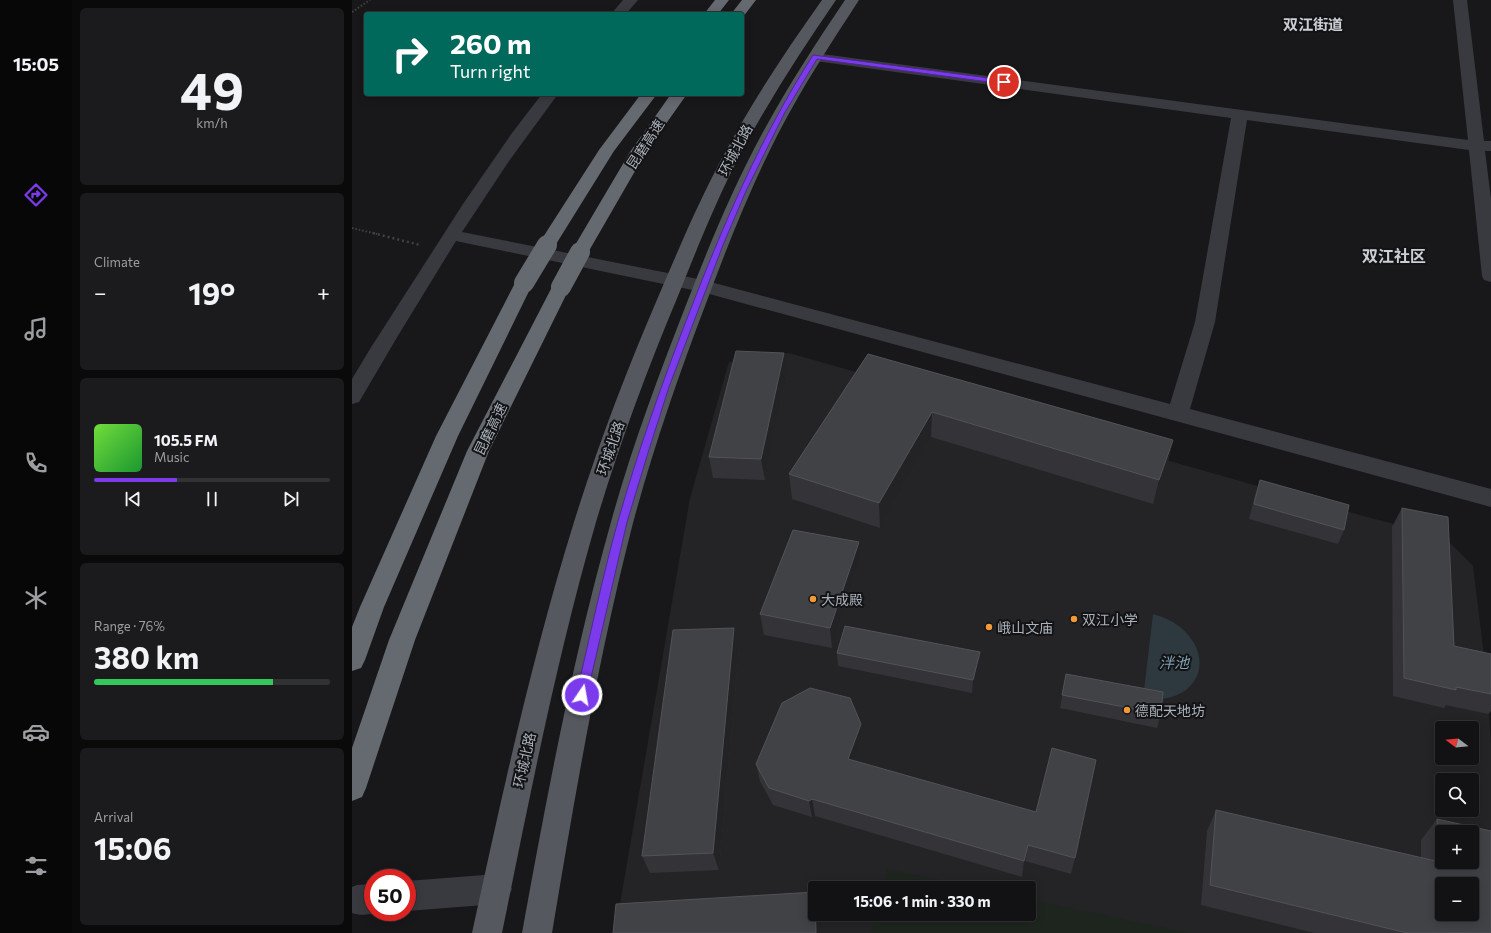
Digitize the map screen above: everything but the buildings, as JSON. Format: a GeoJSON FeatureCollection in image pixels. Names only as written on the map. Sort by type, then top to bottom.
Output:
{"type":"FeatureCollection","features":[{"type":"Feature","properties":{"kind":"highway"},"geometry":{"type":"LineString","coordinates":[[713,12],[722,0]]}},
{"type":"Feature","properties":{"kind":"highway"},"geometry":{"type":"LineString","coordinates":[[740,12],[749,0]]}},
{"type":"Feature","properties":{"kind":"highway","name":"昆磨高速"},"geometry":{"type":"LineString","coordinates":[[352,660],[372,607],[447,436],[524,283],[607,150],[648,96]]}},
{"type":"Feature","properties":{"kind":"highway","name":"昆磨高速"},"geometry":{"type":"LineString","coordinates":[[352,788],[402,640],[478,451],[580,252],[638,152],[678,96]]}},
{"type":"Feature","properties":{"kind":"main road","name":"环城北路"},"geometry":{"type":"LineString","coordinates":[[487,933],[519,781],[542,681],[566,588],[607,454],[632,385],[674,280],[715,189],[735,150],[777,77],[829,0]]}},
{"type":"Feature","properties":{"kind":"main road","name":"环城北路"},"geometry":{"type":"LineString","coordinates":[[537,933],[583,688],[620,530],[642,456],[665,387],[703,286],[742,191],[761,152],[815,57],[852,0]]}},
{"type":"Feature","properties":{"kind":"street"},"geometry":{"type":"LineString","coordinates":[[620,12],[631,0]]}},
{"type":"Feature","properties":{"kind":"street"},"geometry":{"type":"LineString","coordinates":[[1460,0],[1484,146],[1491,276]]}},
{"type":"Feature","properties":{"kind":"street"},"geometry":{"type":"LineString","coordinates":[[815,57],[1484,146]]}},
{"type":"Feature","properties":{"kind":"street"},"geometry":{"type":"LineString","coordinates":[[352,396],[446,243],[489,178],[549,96]]}},
{"type":"Feature","properties":{"kind":"street"},"geometry":{"type":"LineString","coordinates":[[1178,414],[1205,322],[1240,114]]}},
{"type":"Feature","properties":{"kind":"street"},"geometry":{"type":"LineString","coordinates":[[446,243],[703,286],[1491,498]]}},
{"type":"Feature","properties":{"kind":"street"},"geometry":{"type":"LineString","coordinates":[[416,895],[496,889]]}},
{"type":"Feature","properties":{"kind":"path"},"geometry":{"type":"LineString","coordinates":[[352,12],[370,0]]}},
{"type":"Feature","properties":{"kind":"path"},"geometry":{"type":"LineString","coordinates":[[352,228],[446,243]]}},
{"type":"Feature","properties":{"kind":"shaded area","name":"双江小学"},"geometry":{"type":"Polygon","coordinates":[[[789,353],[1367,517],[1444,537],[1473,566],[1486,672],[1491,743],[1491,933],[615,933],[690,498],[729,362],[789,353]]]}},
{"type":"Feature","properties":{"kind":"shaded area"},"geometry":{"type":"Polygon","coordinates":[[[887,869],[944,881],[884,881],[887,869]]]}},
{"type":"Feature","properties":{"kind":"shaded area"},"geometry":{"type":"Polygon","coordinates":[[[1036,900],[1189,933],[871,933],[874,921],[1036,921],[1036,900]]]}},
{"type":"Feature","properties":{"kind":"water","name":"泮池"},"geometry":{"type":"Polygon","coordinates":[[[1153,614],[1174,623],[1189,636],[1197,651],[1199,666],[1195,680],[1184,691],[1167,698],[1143,699],[1153,614]]]}},
{"type":"Feature","properties":{"kind":"place","name":"大成殿"},"geometry":{"type":"Point","coordinates":[813,599]}},
{"type":"Feature","properties":{"kind":"place","name":"双江小学"},"geometry":{"type":"Point","coordinates":[1074,619]}},
{"type":"Feature","properties":{"kind":"place","name":"峨山文庙"},"geometry":{"type":"Point","coordinates":[989,627]}},
{"type":"Feature","properties":{"kind":"place","name":"德配天地坊"},"geometry":{"type":"Point","coordinates":[1127,710]}},
{"type":"Feature","properties":{"kind":"district","name":"双江街道"},"geometry":{"type":"Point","coordinates":[1313,24]}},
{"type":"Feature","properties":{"kind":"district","name":"双江社区"},"geometry":{"type":"Point","coordinates":[1394,255]}},
{"type":"Feature","properties":{"kind":"route"},"geometry":{"type":"LineString","coordinates":[[582,695],[622,522],[665,387],[719,245],[742,191],[781,114],[815,57],[1004,82]]}}]}
